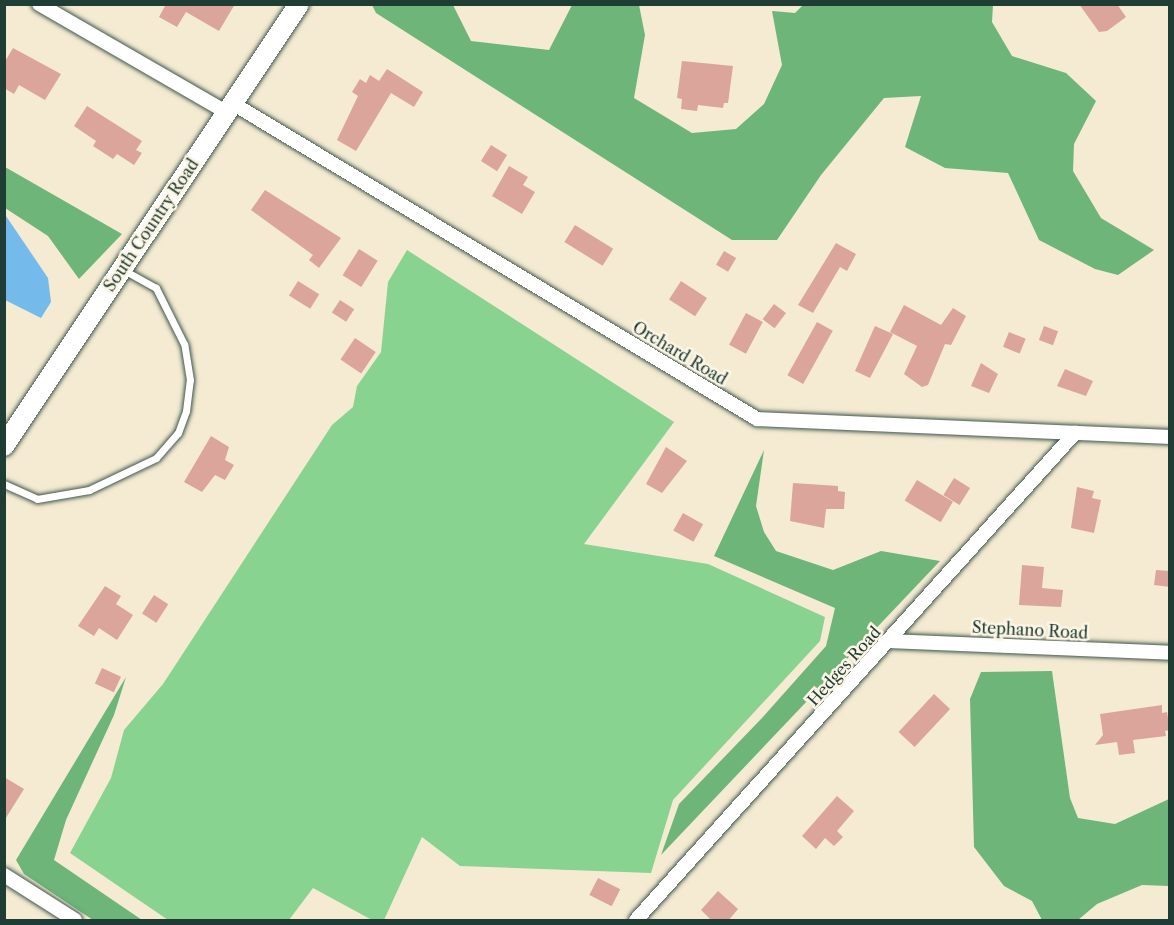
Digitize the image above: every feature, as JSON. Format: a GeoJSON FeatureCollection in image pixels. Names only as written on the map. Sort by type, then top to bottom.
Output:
{"type":"FeatureCollection","features":[{"type":"Feature","properties":{"kind":"main road","name":"South Country Road"},"geometry":{"type":"LineString","coordinates":[[4,446],[299,4]]}},
{"type":"Feature","properties":{"kind":"street","name":"Orchard Road"},"geometry":{"type":"LineString","coordinates":[[39,4],[229,108],[757,419],[1170,437]]}},
{"type":"Feature","properties":{"kind":"street","name":"Hedges Road"},"geometry":{"type":"LineString","coordinates":[[636,921],[1075,433]]}},
{"type":"Feature","properties":{"kind":"street","name":"Stephano Road"},"geometry":{"type":"LineString","coordinates":[[889,641],[1170,653]]}},
{"type":"Feature","properties":{"kind":"street"},"geometry":{"type":"LineString","coordinates":[[4,874],[75,921]]}},
{"type":"Feature","properties":{"kind":"lane"},"geometry":{"type":"LineString","coordinates":[[4,484],[37,499],[89,490],[156,458],[178,433],[186,411],[190,380],[184,344],[156,288],[122,269]]}},
{"type":"Feature","properties":{"kind":"green space"},"geometry":{"type":"Polygon","coordinates":[[[372,5],[453,5],[471,41],[549,50],[572,5],[639,5],[645,35],[634,98],[692,133],[736,129],[764,104],[782,65],[772,11],[795,13],[803,5],[993,5],[992,22],[1012,56],[1066,73],[1096,101],[1074,144],[1073,171],[1101,218],[1154,250],[1118,275],[1095,269],[1039,240],[1008,173],[945,168],[905,147],[921,96],[884,98],[821,175],[777,240],[732,240],[376,13],[372,5]]]}},
{"type":"Feature","properties":{"kind":"green space"},"geometry":{"type":"Polygon","coordinates":[[[5,167],[122,234],[79,279],[48,236],[5,208],[5,167]]]}},
{"type":"Feature","properties":{"kind":"green space"},"geometry":{"type":"Polygon","coordinates":[[[407,250],[674,422],[584,544],[708,564],[825,617],[820,641],[673,800],[651,873],[460,866],[422,837],[384,920],[372,920],[313,888],[289,920],[168,920],[70,853],[111,778],[124,730],[163,684],[332,425],[353,407],[357,386],[381,352],[388,282],[407,250]]]}},
{"type":"Feature","properties":{"kind":"green space"},"geometry":{"type":"Polygon","coordinates":[[[764,450],[756,506],[764,532],[776,551],[833,570],[881,551],[940,561],[661,855],[679,804],[762,718],[826,646],[835,608],[714,556],[764,450]]]}},
{"type":"Feature","properties":{"kind":"green space"},"geometry":{"type":"Polygon","coordinates":[[[1052,671],[1070,798],[1078,818],[1115,824],[1169,799],[1169,886],[1142,885],[1097,904],[1078,920],[1042,920],[1032,901],[1004,886],[974,847],[970,699],[981,672],[1052,671]]]}},
{"type":"Feature","properties":{"kind":"green space"},"geometry":{"type":"Polygon","coordinates":[[[126,677],[114,715],[66,820],[54,860],[142,920],[93,920],[24,874],[16,860],[126,677]]]}},
{"type":"Feature","properties":{"kind":"water"},"geometry":{"type":"Polygon","coordinates":[[[4,213],[48,278],[51,302],[41,318],[5,300],[4,213]]]}},
{"type":"Feature","properties":{"kind":"building"},"geometry":{"type":"Polygon","coordinates":[[[166,4],[235,4],[219,31],[186,12],[177,27],[159,17],[166,4]]]}},
{"type":"Feature","properties":{"kind":"building"},"geometry":{"type":"Polygon","coordinates":[[[1079,4],[1117,4],[1126,17],[1107,31],[1099,32],[1079,4]]]}},
{"type":"Feature","properties":{"kind":"building"},"geometry":{"type":"Polygon","coordinates":[[[13,48],[61,74],[45,100],[19,85],[14,94],[4,88],[4,63],[13,48]]]}},
{"type":"Feature","properties":{"kind":"building"},"geometry":{"type":"Polygon","coordinates":[[[682,61],[733,66],[728,103],[724,103],[723,108],[698,105],[697,111],[681,109],[682,99],[677,98],[682,61]]]}},
{"type":"Feature","properties":{"kind":"building"},"geometry":{"type":"Polygon","coordinates":[[[387,69],[423,92],[414,107],[391,93],[356,151],[337,140],[358,96],[352,92],[360,79],[366,83],[370,75],[379,81],[387,69]]]}},
{"type":"Feature","properties":{"kind":"building"},"geometry":{"type":"Polygon","coordinates":[[[87,106],[142,141],[136,150],[142,153],[134,165],[117,154],[113,159],[93,146],[96,141],[74,126],[87,106]]]}},
{"type":"Feature","properties":{"kind":"building"},"geometry":{"type":"Polygon","coordinates":[[[491,145],[507,155],[497,171],[481,161],[491,145]]]}},
{"type":"Feature","properties":{"kind":"building"},"geometry":{"type":"Polygon","coordinates":[[[509,166],[528,177],[523,185],[535,192],[522,214],[492,196],[509,166]]]}},
{"type":"Feature","properties":{"kind":"building"},"geometry":{"type":"Polygon","coordinates":[[[265,190],[341,238],[319,268],[309,260],[313,255],[251,210],[265,190]]]}},
{"type":"Feature","properties":{"kind":"building"},"geometry":{"type":"Polygon","coordinates":[[[575,225],[613,249],[603,266],[564,242],[575,225]]]}},
{"type":"Feature","properties":{"kind":"building"},"geometry":{"type":"Polygon","coordinates":[[[836,243],[856,254],[847,271],[840,267],[813,313],[798,305],[836,243]]]}},
{"type":"Feature","properties":{"kind":"building"},"geometry":{"type":"Polygon","coordinates":[[[359,249],[378,261],[361,287],[343,275],[359,249]]]}},
{"type":"Feature","properties":{"kind":"building"},"geometry":{"type":"Polygon","coordinates":[[[724,251],[736,258],[728,272],[716,265],[724,251]]]}},
{"type":"Feature","properties":{"kind":"building"},"geometry":{"type":"Polygon","coordinates":[[[298,281],[319,294],[310,309],[289,295],[298,281]]]}},
{"type":"Feature","properties":{"kind":"building"},"geometry":{"type":"Polygon","coordinates":[[[681,281],[707,298],[695,316],[669,299],[681,281]]]}},
{"type":"Feature","properties":{"kind":"building"},"geometry":{"type":"Polygon","coordinates":[[[340,300],[354,309],[346,322],[332,313],[340,300]]]}},
{"type":"Feature","properties":{"kind":"building"},"geometry":{"type":"Polygon","coordinates":[[[774,304],[786,313],[775,328],[763,319],[774,304]]]}},
{"type":"Feature","properties":{"kind":"building"},"geometry":{"type":"Polygon","coordinates":[[[904,305],[941,325],[953,308],[966,316],[951,345],[945,344],[928,385],[922,387],[904,374],[917,346],[890,332],[904,305]]]}},
{"type":"Feature","properties":{"kind":"building"},"geometry":{"type":"Polygon","coordinates":[[[746,313],[763,322],[746,354],[729,345],[746,313]]]}},
{"type":"Feature","properties":{"kind":"building"},"geometry":{"type":"Polygon","coordinates":[[[817,322],[833,331],[803,384],[787,375],[817,322]]]}},
{"type":"Feature","properties":{"kind":"building"},"geometry":{"type":"Polygon","coordinates":[[[875,326],[893,334],[870,378],[855,371],[875,326]]]}},
{"type":"Feature","properties":{"kind":"building"},"geometry":{"type":"Polygon","coordinates":[[[1044,326],[1058,331],[1053,345],[1039,340],[1044,326]]]}},
{"type":"Feature","properties":{"kind":"building"},"geometry":{"type":"Polygon","coordinates":[[[1009,332],[1026,339],[1020,354],[1003,347],[1009,332]]]}},
{"type":"Feature","properties":{"kind":"building"},"geometry":{"type":"Polygon","coordinates":[[[355,338],[376,352],[361,374],[340,360],[355,338]]]}},
{"type":"Feature","properties":{"kind":"building"},"geometry":{"type":"Polygon","coordinates":[[[981,363],[998,374],[989,393],[971,386],[981,363]]]}},
{"type":"Feature","properties":{"kind":"building"},"geometry":{"type":"Polygon","coordinates":[[[1065,369],[1093,381],[1086,396],[1057,386],[1065,369]]]}},
{"type":"Feature","properties":{"kind":"building"},"geometry":{"type":"Polygon","coordinates":[[[211,436],[229,447],[225,460],[234,465],[225,480],[215,475],[202,492],[184,482],[211,436]]]}},
{"type":"Feature","properties":{"kind":"building"},"geometry":{"type":"Polygon","coordinates":[[[666,447],[687,461],[662,493],[646,484],[666,447]]]}},
{"type":"Feature","properties":{"kind":"building"},"geometry":{"type":"Polygon","coordinates":[[[954,478],[970,488],[960,505],[943,495],[954,478]]]}},
{"type":"Feature","properties":{"kind":"building"},"geometry":{"type":"Polygon","coordinates":[[[917,480],[953,502],[941,522],[905,501],[917,480]]]}},
{"type":"Feature","properties":{"kind":"building"},"geometry":{"type":"Polygon","coordinates":[[[793,483],[838,486],[838,491],[845,492],[844,509],[826,509],[824,528],[790,521],[793,483]]]}},
{"type":"Feature","properties":{"kind":"building"},"geometry":{"type":"Polygon","coordinates":[[[1077,487],[1094,491],[1092,498],[1101,500],[1094,533],[1071,528],[1077,487]]]}},
{"type":"Feature","properties":{"kind":"building"},"geometry":{"type":"Polygon","coordinates":[[[683,513],[703,524],[693,542],[673,530],[683,513]]]}},
{"type":"Feature","properties":{"kind":"building"},"geometry":{"type":"Polygon","coordinates":[[[1022,565],[1044,567],[1042,588],[1063,590],[1061,607],[1019,605],[1022,565]]]}},
{"type":"Feature","properties":{"kind":"building"},"geometry":{"type":"Polygon","coordinates":[[[1156,570],[1170,571],[1170,587],[1154,585],[1156,570]]]}},
{"type":"Feature","properties":{"kind":"building"},"geometry":{"type":"Polygon","coordinates":[[[105,586],[121,596],[116,604],[133,615],[117,640],[99,628],[94,636],[78,626],[105,586]]]}},
{"type":"Feature","properties":{"kind":"building"},"geometry":{"type":"Polygon","coordinates":[[[154,595],[168,604],[156,623],[142,613],[154,595]]]}},
{"type":"Feature","properties":{"kind":"building"},"geometry":{"type":"Polygon","coordinates":[[[102,668],[121,677],[114,692],[95,683],[102,668]]]}},
{"type":"Feature","properties":{"kind":"building"},"geometry":{"type":"Polygon","coordinates":[[[934,694],[950,709],[915,747],[899,732],[934,694]]]}},
{"type":"Feature","properties":{"kind":"building"},"geometry":{"type":"Polygon","coordinates":[[[1162,705],[1162,713],[1167,712],[1170,730],[1165,731],[1166,736],[1133,740],[1135,753],[1119,755],[1117,742],[1095,745],[1103,735],[1100,714],[1162,705]]]}},
{"type":"Feature","properties":{"kind":"building"},"geometry":{"type":"Polygon","coordinates":[[[4,777],[24,789],[4,821],[4,777]]]}},
{"type":"Feature","properties":{"kind":"building"},"geometry":{"type":"Polygon","coordinates":[[[837,796],[854,811],[837,831],[843,837],[834,846],[825,838],[816,849],[802,836],[837,796]]]}},
{"type":"Feature","properties":{"kind":"building"},"geometry":{"type":"Polygon","coordinates":[[[598,878],[620,889],[612,906],[589,895],[598,878]]]}},
{"type":"Feature","properties":{"kind":"building"},"geometry":{"type":"Polygon","coordinates":[[[718,891],[738,909],[728,921],[712,921],[701,910],[718,891]]]}}]}
